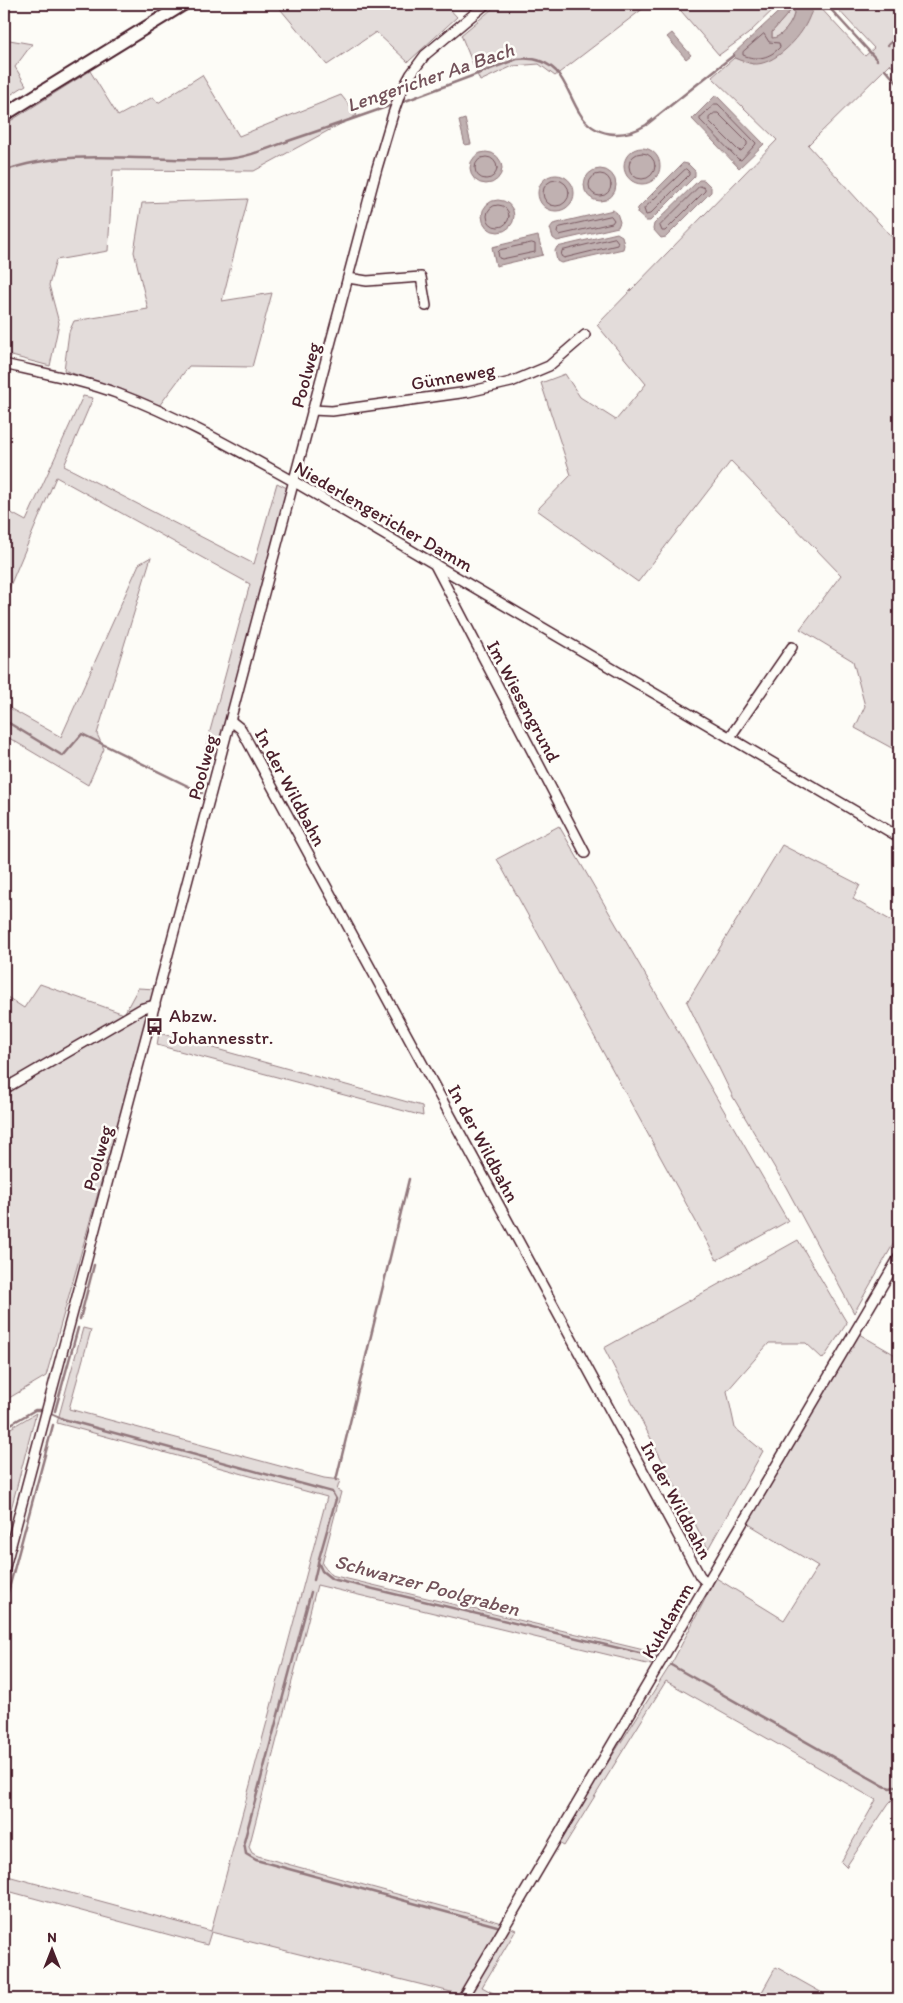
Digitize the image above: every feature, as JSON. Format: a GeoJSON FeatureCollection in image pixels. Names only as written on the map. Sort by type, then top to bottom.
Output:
{"type":"FeatureCollection","features":[{"type":"Feature","properties":{"kind":"main road"},"geometry":{"type":"LineString","coordinates":[[4,114],[184,4]]}},
{"type":"Feature","properties":{"kind":"street","name":"Poolweg"},"geometry":{"type":"LineString","coordinates":[[4,1571],[312,410],[393,114],[400,94],[411,74],[425,55],[486,4]]}},
{"type":"Feature","properties":{"kind":"street"},"geometry":{"type":"LineString","coordinates":[[348,278],[367,281],[421,277],[426,306]]}},
{"type":"Feature","properties":{"kind":"street","name":"Günneweg"},"geometry":{"type":"LineString","coordinates":[[312,410],[332,411],[468,392],[511,382],[548,366],[585,335]]}},
{"type":"Feature","properties":{"kind":"street","name":"Niederlengericher Damm"},"geometry":{"type":"LineString","coordinates":[[4,364],[118,393],[214,437],[435,564],[899,837]]}},
{"type":"Feature","properties":{"kind":"street","name":"Im Wiesengrund"},"geometry":{"type":"LineString","coordinates":[[435,564],[585,853]]}},
{"type":"Feature","properties":{"kind":"street"},"geometry":{"type":"LineString","coordinates":[[730,737],[792,647]]}},
{"type":"Feature","properties":{"kind":"street","name":"In der Wildbahn"},"geometry":{"type":"LineString","coordinates":[[231,721],[241,729],[700,1576],[707,1583]]}},
{"type":"Feature","properties":{"kind":"street"},"geometry":{"type":"LineString","coordinates":[[4,1089],[143,1008],[155,1005]]}},
{"type":"Feature","properties":{"kind":"street","name":"Kuhdamm"},"geometry":{"type":"LineString","coordinates":[[462,1999],[899,1257]]}},
{"type":"Feature","properties":{"kind":"shaded area"},"geometry":{"type":"Polygon","coordinates":[[[276,4],[445,4],[457,17],[408,62],[376,32],[327,65],[276,4]]]}},
{"type":"Feature","properties":{"kind":"shaded area"},"geometry":{"type":"Polygon","coordinates":[[[498,4],[649,4],[555,76],[539,64],[513,66],[480,81],[461,35],[498,4]]]}},
{"type":"Feature","properties":{"kind":"shaded area"},"geometry":{"type":"Polygon","coordinates":[[[675,4],[779,4],[748,34],[719,55],[675,4]]]}},
{"type":"Feature","properties":{"kind":"shaded area"},"geometry":{"type":"Polygon","coordinates":[[[817,4],[865,56],[874,48],[833,4],[899,4],[899,74],[890,64],[808,145],[899,245],[899,752],[855,728],[865,706],[853,661],[800,629],[841,575],[731,461],[638,582],[537,510],[571,475],[541,383],[565,374],[580,397],[616,420],[646,384],[597,325],[777,140],[712,77],[734,58],[753,64],[806,24],[810,13],[817,4]]]}},
{"type":"Feature","properties":{"kind":"shaded area"},"geometry":{"type":"Polygon","coordinates":[[[792,9],[794,14],[787,28],[780,35],[772,38],[772,32],[792,9]]]}},
{"type":"Feature","properties":{"kind":"shaded area"},"geometry":{"type":"Polygon","coordinates":[[[4,39],[32,44],[15,67],[26,85],[4,99],[4,39]]]}},
{"type":"Feature","properties":{"kind":"shaded area"},"geometry":{"type":"Polygon","coordinates":[[[90,71],[118,116],[153,97],[158,103],[202,75],[239,136],[341,95],[357,115],[254,171],[113,170],[108,251],[56,260],[49,285],[59,323],[50,366],[4,354],[4,125],[90,71]]]}},
{"type":"Feature","properties":{"kind":"shaded area"},"geometry":{"type":"Polygon","coordinates":[[[248,199],[222,301],[272,293],[252,367],[189,366],[159,406],[64,370],[69,332],[74,321],[148,309],[134,252],[142,203],[248,199]]]}},
{"type":"Feature","properties":{"kind":"shaded area"},"geometry":{"type":"Polygon","coordinates":[[[83,396],[93,398],[64,466],[254,564],[277,483],[287,488],[215,758],[204,753],[250,584],[56,477],[4,600],[4,509],[26,521],[83,396]]]}},
{"type":"Feature","properties":{"kind":"shaded area"},"geometry":{"type":"Polygon","coordinates":[[[151,557],[97,734],[104,749],[88,785],[4,735],[4,705],[61,737],[139,564],[151,557]]]}},
{"type":"Feature","properties":{"kind":"shaded area"},"geometry":{"type":"Polygon","coordinates":[[[559,826],[788,1221],[717,1260],[497,859],[559,826]]]}},
{"type":"Feature","properties":{"kind":"shaded area"},"geometry":{"type":"Polygon","coordinates":[[[782,845],[860,885],[853,899],[899,925],[899,1234],[854,1313],[786,1187],[733,1097],[687,1002],[782,845]]]}},
{"type":"Feature","properties":{"kind":"shaded area"},"geometry":{"type":"Polygon","coordinates":[[[40,984],[124,1014],[138,988],[156,989],[46,1376],[4,1401],[4,1238],[8,1236],[4,1228],[4,995],[24,1008],[40,984]]]}},
{"type":"Feature","properties":{"kind":"shaded area"},"geometry":{"type":"Polygon","coordinates":[[[159,1033],[422,1106],[423,1116],[157,1045],[159,1033]]]}},
{"type":"Feature","properties":{"kind":"shaded area"},"geometry":{"type":"Polygon","coordinates":[[[798,1240],[847,1323],[823,1359],[806,1343],[769,1343],[727,1391],[735,1428],[763,1451],[708,1549],[604,1348],[798,1240]]]}},
{"type":"Feature","properties":{"kind":"shaded area"},"geometry":{"type":"Polygon","coordinates":[[[83,1328],[91,1330],[69,1409],[324,1478],[340,1480],[337,1490],[341,1492],[322,1564],[331,1575],[652,1652],[651,1665],[317,1585],[249,1847],[252,1853],[258,1856],[499,1922],[516,1930],[482,1987],[504,1999],[472,1999],[476,1993],[464,1986],[459,1994],[211,1932],[207,1945],[4,1890],[4,1875],[211,1931],[327,1497],[57,1423],[83,1328]]]}},
{"type":"Feature","properties":{"kind":"shaded area"},"geometry":{"type":"Polygon","coordinates":[[[859,1334],[899,1357],[899,1793],[889,1803],[846,1867],[841,1862],[876,1800],[666,1681],[564,1846],[557,1842],[673,1661],[716,1578],[784,1620],[818,1566],[747,1523],[859,1334]]]}},
{"type":"Feature","properties":{"kind":"shaded area"},"geometry":{"type":"Polygon","coordinates":[[[36,1413],[4,1536],[4,1432],[36,1413]]]}},
{"type":"Feature","properties":{"kind":"shaded area"},"geometry":{"type":"Polygon","coordinates":[[[776,1967],[833,1999],[758,1999],[776,1967]]]}},
{"type":"Feature","properties":{"kind":"water"},"geometry":{"type":"Polygon","coordinates":[[[787,4],[817,4],[797,38],[774,58],[757,64],[740,60],[732,55],[787,4]],[[792,9],[772,32],[772,38],[780,35],[787,28],[794,15],[792,9]]]}},
{"type":"Feature","properties":{"kind":"water"},"geometry":{"type":"Polygon","coordinates":[[[672,33],[691,55],[686,59],[667,37],[672,33]]]}},
{"type":"Feature","properties":{"kind":"water"},"geometry":{"type":"Polygon","coordinates":[[[716,95],[764,144],[739,168],[692,119],[716,95]]]}},
{"type":"Feature","properties":{"kind":"water"},"geometry":{"type":"Polygon","coordinates":[[[465,119],[471,144],[465,145],[459,121],[465,119]]]}},
{"type":"Feature","properties":{"kind":"water"},"geometry":{"type":"Polygon","coordinates":[[[642,148],[649,149],[655,153],[659,159],[659,173],[655,179],[649,183],[642,184],[635,183],[629,179],[625,173],[624,166],[625,159],[629,153],[635,149],[642,148]]]}},
{"type":"Feature","properties":{"kind":"water"},"geometry":{"type":"Polygon","coordinates":[[[486,152],[492,153],[497,157],[501,162],[501,174],[497,179],[492,183],[486,184],[480,183],[475,179],[471,174],[470,168],[471,162],[475,157],[480,153],[486,152]]]}},
{"type":"Feature","properties":{"kind":"water"},"geometry":{"type":"Polygon","coordinates":[[[683,163],[688,164],[695,171],[695,176],[650,221],[646,221],[637,213],[638,208],[683,163]]]}},
{"type":"Feature","properties":{"kind":"water"},"geometry":{"type":"Polygon","coordinates":[[[600,169],[606,170],[611,174],[615,179],[615,191],[611,196],[606,200],[600,201],[594,200],[589,196],[585,191],[584,185],[585,179],[589,174],[594,170],[600,169]]]}},
{"type":"Feature","properties":{"kind":"water"},"geometry":{"type":"Polygon","coordinates":[[[556,175],[563,176],[569,180],[573,186],[573,200],[569,206],[563,210],[556,211],[549,210],[543,206],[539,200],[538,193],[539,186],[543,180],[549,176],[556,175]]]}},
{"type":"Feature","properties":{"kind":"water"},"geometry":{"type":"Polygon","coordinates":[[[699,180],[704,180],[711,187],[711,192],[666,237],[661,238],[653,229],[654,224],[699,180]]]}},
{"type":"Feature","properties":{"kind":"water"},"geometry":{"type":"Polygon","coordinates":[[[498,200],[504,201],[509,205],[513,210],[513,222],[509,227],[504,231],[498,232],[492,231],[487,227],[483,222],[482,216],[483,210],[487,205],[492,201],[498,200]]]}},
{"type":"Feature","properties":{"kind":"water"},"geometry":{"type":"Polygon","coordinates":[[[613,210],[617,213],[620,222],[618,227],[557,241],[553,238],[550,228],[553,224],[613,210]]]}},
{"type":"Feature","properties":{"kind":"water"},"geometry":{"type":"Polygon","coordinates":[[[617,233],[622,236],[623,249],[561,263],[557,261],[555,251],[557,247],[617,233]]]}},
{"type":"Feature","properties":{"kind":"water"},"geometry":{"type":"Polygon","coordinates":[[[538,236],[543,255],[496,266],[492,247],[538,236]]]}},
{"type":"Feature","properties":{"kind":"waterway"},"geometry":{"type":"LineString","coordinates":[[826,4],[877,60]]}},
{"type":"Feature","properties":{"kind":"waterway"},"geometry":{"type":"LineString","coordinates":[[888,45],[899,35]]}},
{"type":"Feature","properties":{"kind":"waterway","name":"Lengericher Aa Bach"},"geometry":{"type":"LineString","coordinates":[[400,103],[517,59],[533,59],[543,62],[556,71],[563,80],[585,121],[593,127],[610,134],[628,133],[646,125],[734,55]]}},
{"type":"Feature","properties":{"kind":"waterway"},"geometry":{"type":"LineString","coordinates":[[885,69],[899,85]]}},
{"type":"Feature","properties":{"kind":"waterway","name":"Lengericher Aa Bach"},"geometry":{"type":"LineString","coordinates":[[4,171],[29,163],[84,157],[197,160],[242,157],[395,104]]}},
{"type":"Feature","properties":{"kind":"waterway"},"geometry":{"type":"LineString","coordinates":[[4,720],[63,756],[82,734],[202,793]]}},
{"type":"Feature","properties":{"kind":"waterway"},"geometry":{"type":"LineString","coordinates":[[336,1480],[409,1179]]}},
{"type":"Feature","properties":{"kind":"waterway"},"geometry":{"type":"LineString","coordinates":[[80,1319],[94,1265]]}},
{"type":"Feature","properties":{"kind":"waterway"},"geometry":{"type":"LineString","coordinates":[[55,1411],[78,1328]]}},
{"type":"Feature","properties":{"kind":"waterway","name":"Schwarzer Poolgraben"},"geometry":{"type":"LineString","coordinates":[[4,1428],[35,1410],[42,1410]]}},
{"type":"Feature","properties":{"kind":"waterway","name":"Schwarzer Poolgraben"},"geometry":{"type":"LineString","coordinates":[[52,1414],[63,1419],[332,1492],[336,1499],[318,1562],[322,1571],[332,1579],[656,1657]]}},
{"type":"Feature","properties":{"kind":"waterway"},"geometry":{"type":"LineString","coordinates":[[4,1607],[53,1425]]}},
{"type":"Feature","properties":{"kind":"waterway"},"geometry":{"type":"LineString","coordinates":[[314,1580],[318,1563]]}},
{"type":"Feature","properties":{"kind":"waterway"},"geometry":{"type":"LineString","coordinates":[[311,1592],[244,1842],[246,1854],[256,1860],[497,1926]]}},
{"type":"Feature","properties":{"kind":"waterway","name":"Schwarzer Poolgraben"},"geometry":{"type":"LineString","coordinates":[[671,1665],[884,1786],[890,1788],[899,1786]]}},
{"type":"Feature","properties":{"kind":"place","name":"Abzw. Johannesstr."},"geometry":{"type":"Point","coordinates":[155,1026]}}]}
